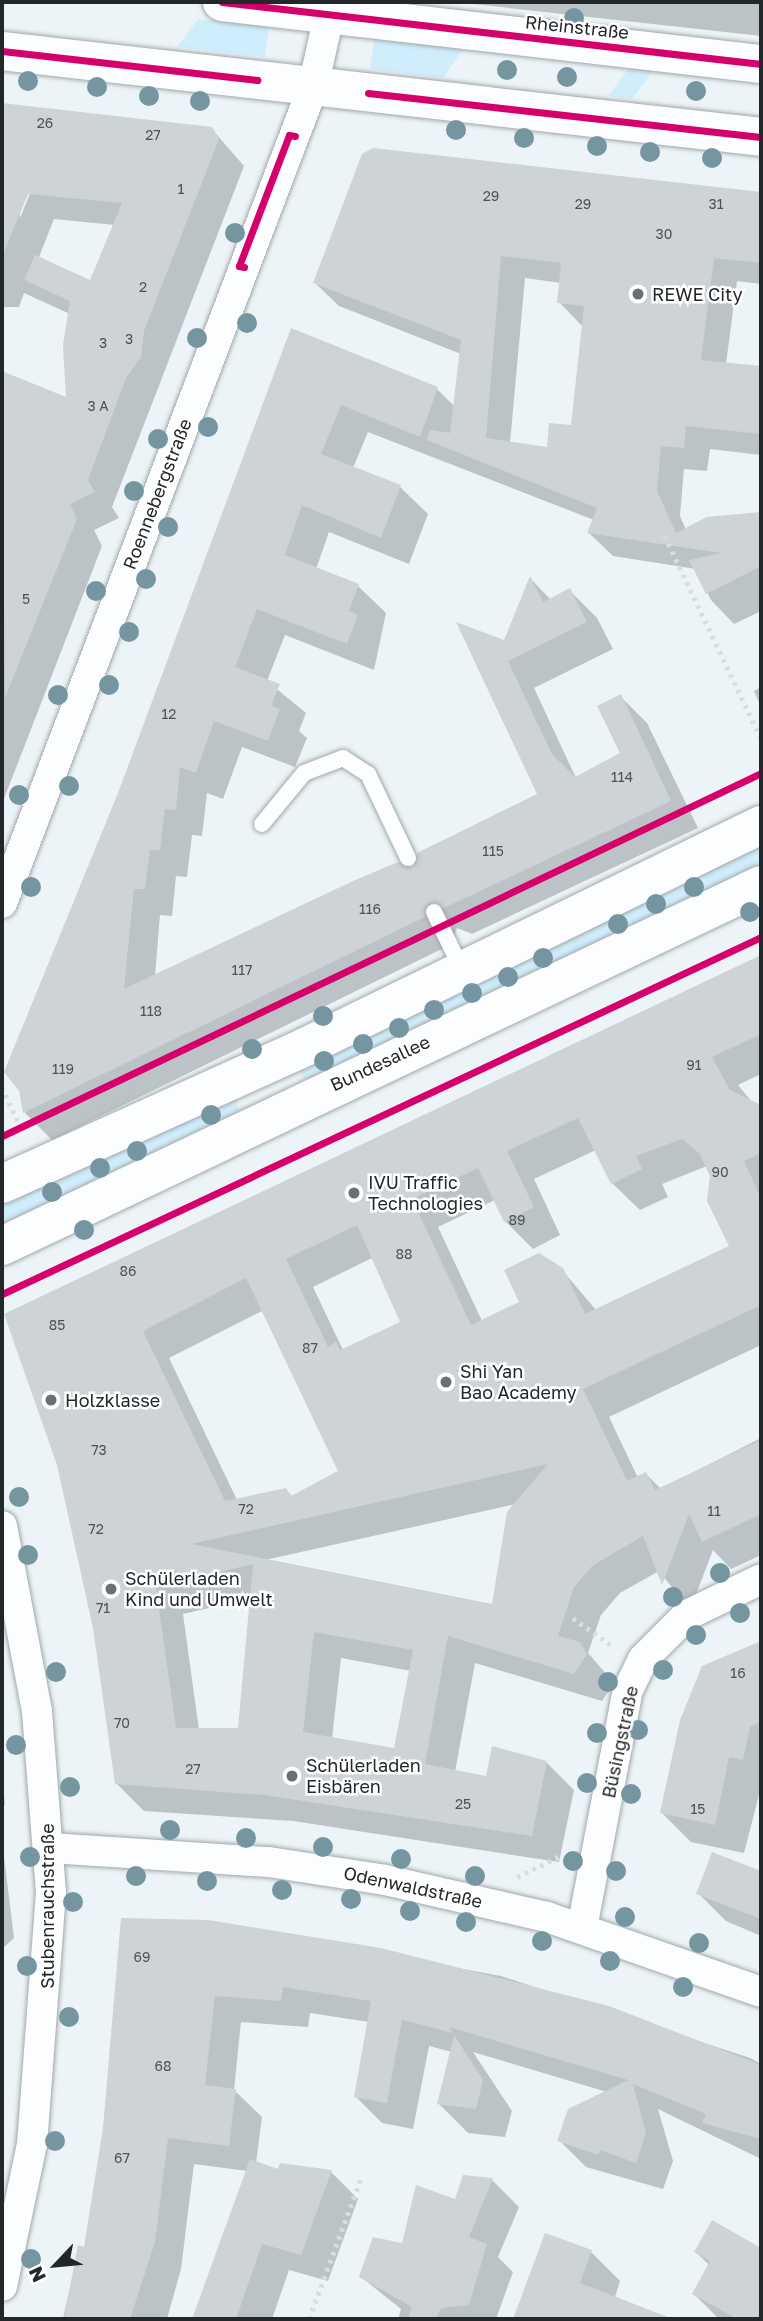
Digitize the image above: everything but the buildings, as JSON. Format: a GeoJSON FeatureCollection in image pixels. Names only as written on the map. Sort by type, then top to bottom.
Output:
{"type":"FeatureCollection","features":[{"type":"Feature","properties":{"kind":"street","name":"Rheinstraße"},"geometry":{"type":"LineString","coordinates":[[222,2],[331,8],[761,64]]}},
{"type":"Feature","properties":{"kind":"street","name":"Roennebergstraße"},"geometry":{"type":"LineString","coordinates":[[2,903],[313,87],[331,8]]}},
{"type":"Feature","properties":{"kind":"street"},"geometry":{"type":"LineString","coordinates":[[2,51],[761,137]]}},
{"type":"Feature","properties":{"kind":"street"},"geometry":{"type":"LineString","coordinates":[[2,1184],[462,970],[761,825]]}},
{"type":"Feature","properties":{"kind":"street","name":"Bundesallee"},"geometry":{"type":"LineString","coordinates":[[2,1246],[761,885]]}},
{"type":"Feature","properties":{"kind":"street","name":"Stubenrauchstraße"},"geometry":{"type":"LineString","coordinates":[[2,1526],[37,1711],[51,1847],[37,2103],[2,2286]]}},
{"type":"Feature","properties":{"kind":"street","name":"Büsingstraße"},"geometry":{"type":"LineString","coordinates":[[582,1928],[628,1690],[643,1659],[687,1615],[761,1579]]}},
{"type":"Feature","properties":{"kind":"street","name":"Odenwaldstraße"},"geometry":{"type":"LineString","coordinates":[[51,1847],[328,1870],[582,1928],[761,1992]]}},
{"type":"Feature","properties":{"kind":"lane"},"geometry":{"type":"LineString","coordinates":[[262,824],[304,773],[343,758],[368,774],[408,858]]}},
{"type":"Feature","properties":{"kind":"lane"},"geometry":{"type":"LineString","coordinates":[[434,912],[462,970]]}},
{"type":"Feature","properties":{"kind":"path"},"geometry":{"type":"LineString","coordinates":[[665,536],[761,738]]}},
{"type":"Feature","properties":{"kind":"path"},"geometry":{"type":"LineString","coordinates":[[2,1087],[19,1122]]}},
{"type":"Feature","properties":{"kind":"path"},"geometry":{"type":"LineString","coordinates":[[11,1131],[37,1124]]}},
{"type":"Feature","properties":{"kind":"path"},"geometry":{"type":"LineString","coordinates":[[573,1618],[618,1649]]}},
{"type":"Feature","properties":{"kind":"path"},"geometry":{"type":"LineString","coordinates":[[516,1878],[569,1852]]}},
{"type":"Feature","properties":{"kind":"path"},"geometry":{"type":"LineString","coordinates":[[309,2319],[360,2178]]}},
{"type":"Feature","properties":{"kind":"shaded area"},"geometry":{"type":"Polygon","coordinates":[[[198,19],[269,27],[265,57],[177,47],[198,19]]]}},
{"type":"Feature","properties":{"kind":"shaded area"},"geometry":{"type":"Polygon","coordinates":[[[374,40],[463,49],[443,78],[370,69],[374,40]]]}},
{"type":"Feature","properties":{"kind":"shaded area"},"geometry":{"type":"Polygon","coordinates":[[[629,68],[653,71],[632,99],[608,96],[629,68]]]}},
{"type":"Feature","properties":{"kind":"shaded area"},"geometry":{"type":"Polygon","coordinates":[[[761,843],[761,868],[305,1081],[299,1067],[761,843]]]}},
{"type":"Feature","properties":{"kind":"shaded area"},"geometry":{"type":"Polygon","coordinates":[[[234,1098],[240,1110],[2,1231],[2,1203],[234,1098]]]}},
{"type":"Feature","properties":{"kind":"cycle path"},"geometry":{"type":"LineString","coordinates":[[222,2],[761,64]]}},
{"type":"Feature","properties":{"kind":"cycle path"},"geometry":{"type":"LineString","coordinates":[[2,51],[257,80]]}},
{"type":"Feature","properties":{"kind":"cycle path"},"geometry":{"type":"LineString","coordinates":[[368,93],[761,137]]}},
{"type":"Feature","properties":{"kind":"cycle path"},"geometry":{"type":"LineString","coordinates":[[244,267],[239,266],[289,135],[295,136]]}},
{"type":"Feature","properties":{"kind":"cycle path"},"geometry":{"type":"LineString","coordinates":[[2,1136],[761,773]]}},
{"type":"Feature","properties":{"kind":"cycle path"},"geometry":{"type":"LineString","coordinates":[[2,1294],[761,937]]}},
{"type":"Feature","properties":{"kind":"place","name":"REWE City"},"geometry":{"type":"Point","coordinates":[638,294]}},
{"type":"Feature","properties":{"kind":"place","name":"IVU Traffic Technologies"},"geometry":{"type":"Point","coordinates":[354,1193]}},
{"type":"Feature","properties":{"kind":"place","name":"Shi Yan Bao Academy"},"geometry":{"type":"Point","coordinates":[446,1382]}},
{"type":"Feature","properties":{"kind":"place","name":"Holzklasse"},"geometry":{"type":"Point","coordinates":[51,1400]}},
{"type":"Feature","properties":{"kind":"place","name":"Schülerladen Kind und Umwelt"},"geometry":{"type":"Point","coordinates":[111,1589]}},
{"type":"Feature","properties":{"kind":"place","name":"Schülerladen Eisbären"},"geometry":{"type":"Point","coordinates":[292,1776]}}]}
